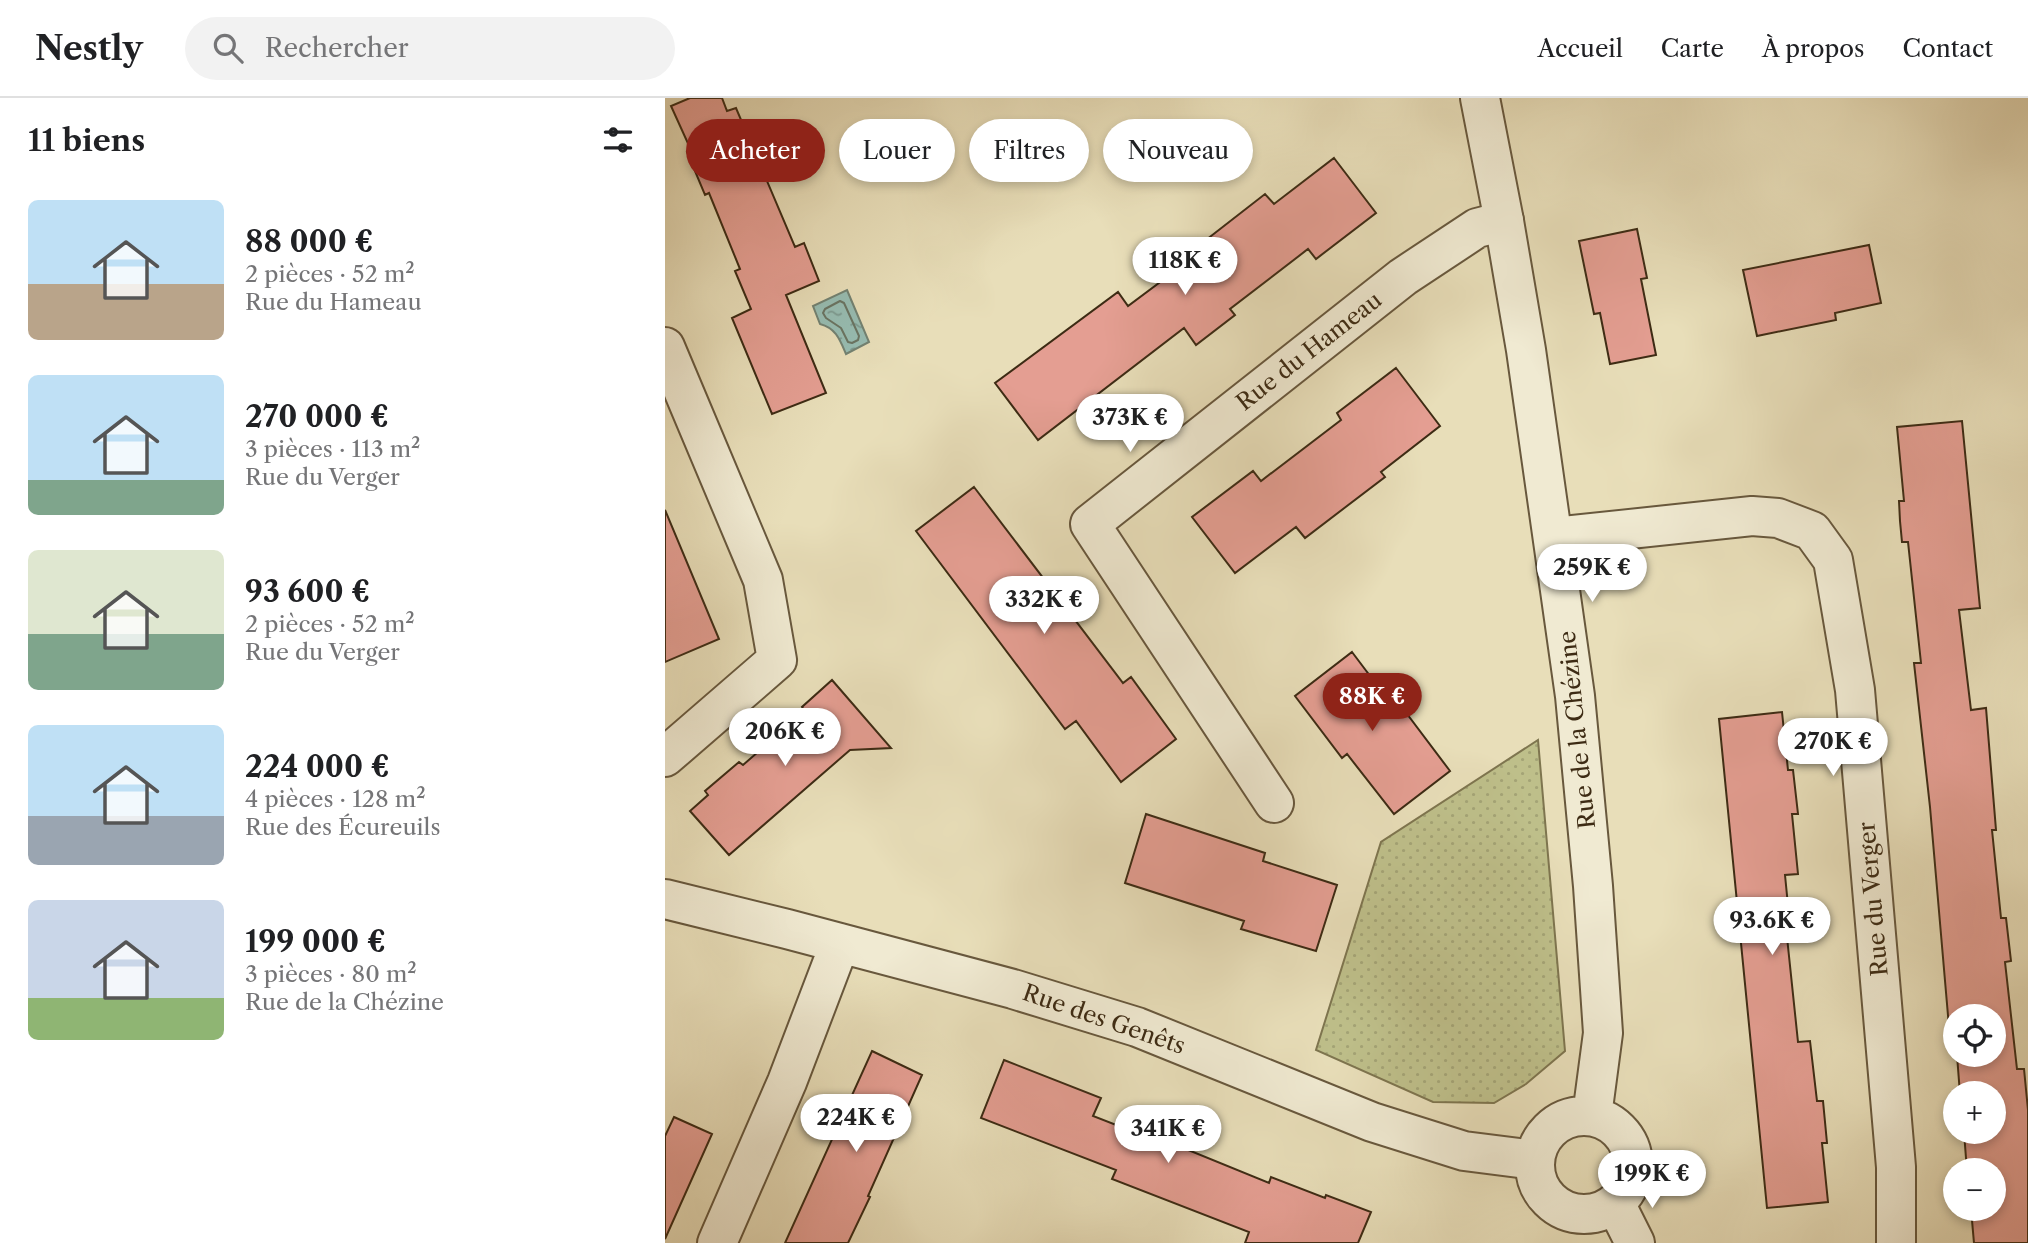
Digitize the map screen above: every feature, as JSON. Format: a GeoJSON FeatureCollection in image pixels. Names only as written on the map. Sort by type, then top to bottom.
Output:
{"type":"FeatureCollection","features":[{"type":"Feature","properties":{"kind":"street","name":"Rue de la Chézine"},"geometry":{"type":"LineString","coordinates":[[1480,98],[1504,221],[1554,537],[1575,696],[1593,886],[1603,1033],[1592,1116]]}},
{"type":"Feature","properties":{"kind":"street","name":"Rue du Hameau"},"geometry":{"type":"LineString","coordinates":[[1274,803],[1090,524],[1403,277],[1477,228],[1504,221]]}},
{"type":"Feature","properties":{"kind":"street"},"geometry":{"type":"LineString","coordinates":[[665,347],[763,580],[777,660],[665,757]]}},
{"type":"Feature","properties":{"kind":"street","name":"Rue du Verger"},"geometry":{"type":"LineString","coordinates":[[1554,537],[1752,516],[1778,518],[1812,531],[1833,560],[1855,691],[1896,1167],[1896,1243]]}},
{"type":"Feature","properties":{"kind":"street","name":"Rue des Genêts"},"geometry":{"type":"LineString","coordinates":[[665,899],[1013,989],[1137,1027],[1372,1122],[1464,1151],[1535,1160]]}},
{"type":"Feature","properties":{"kind":"street"},"geometry":{"type":"LineString","coordinates":[[717,1243],[787,1082],[840,943]]}},
{"type":"Feature","properties":{"kind":"street"},"geometry":{"type":"LineString","coordinates":[[1596,1220],[1626,1191],[1632,1176],[1633,1160],[1629,1144],[1620,1131],[1607,1121],[1592,1116],[1576,1116],[1561,1121],[1548,1131],[1539,1144],[1535,1160],[1536,1176],[1542,1190],[1553,1203],[1567,1211],[1596,1220],[1635,1243]]}},
{"type":"Feature","properties":{"kind":"green space"},"geometry":{"type":"Polygon","coordinates":[[[1538,740],[1565,1051],[1526,1084],[1494,1103],[1433,1102],[1316,1050],[1381,842],[1538,740]]]}},
{"type":"Feature","properties":{"kind":"water"},"geometry":{"type":"Polygon","coordinates":[[[847,290],[869,342],[846,354],[834,332],[820,324],[813,306],[847,290]]]}},
{"type":"Feature","properties":{"kind":"building"},"geometry":{"type":"Polygon","coordinates":[[[690,98],[722,98],[727,111],[736,108],[741,119],[686,119],[686,139],[671,106],[690,98]]]}},
{"type":"Feature","properties":{"kind":"building"},"geometry":{"type":"Polygon","coordinates":[[[1334,158],[1376,213],[1316,259],[1308,249],[1230,309],[1235,315],[1196,345],[1184,328],[1038,440],[995,383],[1118,292],[1128,306],[1191,259],[1188,254],[1265,194],[1274,204],[1334,158]]]}},
{"type":"Feature","properties":{"kind":"building"},"geometry":{"type":"Polygon","coordinates":[[[700,182],[767,182],[795,247],[804,243],[819,281],[786,295],[826,393],[772,414],[732,318],[751,309],[735,271],[740,269],[709,193],[705,195],[700,182]]]}},
{"type":"Feature","properties":{"kind":"building"},"geometry":{"type":"Polygon","coordinates":[[[1637,229],[1647,278],[1641,279],[1656,355],[1610,364],[1600,313],[1594,314],[1579,241],[1637,229]]]}},
{"type":"Feature","properties":{"kind":"building"},"geometry":{"type":"Polygon","coordinates":[[[1869,245],[1881,303],[1835,313],[1836,320],[1757,336],[1743,270],[1869,245]]]}},
{"type":"Feature","properties":{"kind":"building"},"geometry":{"type":"Polygon","coordinates":[[[1396,368],[1440,426],[1381,472],[1385,477],[1305,538],[1296,527],[1235,573],[1192,517],[1253,471],[1261,481],[1341,420],[1337,413],[1396,368]]]}},
{"type":"Feature","properties":{"kind":"building"},"geometry":{"type":"Polygon","coordinates":[[[1962,421],[1980,608],[1959,610],[1971,710],[1986,708],[1996,830],[1992,830],[2001,918],[2006,918],[2011,961],[2005,962],[2017,1069],[2024,1069],[2028,1110],[2028,1243],[1974,1243],[1972,1221],[2006,1221],[2006,1158],[1966,1158],[1965,1144],[2006,1144],[2006,1081],[1959,1081],[1958,1067],[2006,1067],[2006,1004],[1947,1004],[1914,663],[1921,663],[1908,542],[1902,542],[1900,521],[1899,501],[1904,501],[1897,427],[1962,421]]]}},
{"type":"Feature","properties":{"kind":"building"},"geometry":{"type":"Polygon","coordinates":[[[974,487],[1123,683],[1131,677],[1176,739],[1121,782],[1076,721],[1065,729],[916,531],[974,487]]]}},
{"type":"Feature","properties":{"kind":"building"},"geometry":{"type":"Polygon","coordinates":[[[665,510],[719,639],[665,662],[665,510]]]}},
{"type":"Feature","properties":{"kind":"building"},"geometry":{"type":"Polygon","coordinates":[[[1352,652],[1398,713],[1404,710],[1450,771],[1394,814],[1347,754],[1342,758],[1295,696],[1352,652]]]}},
{"type":"Feature","properties":{"kind":"building"},"geometry":{"type":"Polygon","coordinates":[[[832,680],[891,748],[850,750],[729,855],[690,811],[708,795],[705,791],[739,762],[743,765],[805,711],[802,707],[832,680]]]}},
{"type":"Feature","properties":{"kind":"building"},"geometry":{"type":"Polygon","coordinates":[[[1782,712],[1788,770],[1793,770],[1798,814],[1792,814],[1798,874],[1785,875],[1791,936],[1787,937],[1798,1042],[1810,1041],[1817,1101],[1823,1101],[1827,1143],[1822,1143],[1828,1202],[1767,1208],[1719,719],[1782,712]]]}},
{"type":"Feature","properties":{"kind":"building"},"geometry":{"type":"Polygon","coordinates":[[[1146,814],[1265,853],[1263,861],[1337,885],[1316,951],[1241,929],[1244,921],[1125,883],[1146,814]]]}},
{"type":"Feature","properties":{"kind":"building"},"geometry":{"type":"Polygon","coordinates":[[[872,1051],[922,1075],[868,1196],[870,1197],[848,1243],[785,1243],[872,1051]]]}},
{"type":"Feature","properties":{"kind":"building"},"geometry":{"type":"Polygon","coordinates":[[[1004,1060],[1101,1098],[1093,1116],[1152,1139],[1154,1136],[1269,1183],[1271,1177],[1371,1212],[1358,1243],[1245,1243],[1249,1232],[1112,1179],[1116,1170],[981,1118],[1004,1060]]]}},
{"type":"Feature","properties":{"kind":"building"},"geometry":{"type":"Polygon","coordinates":[[[674,1117],[712,1134],[665,1239],[665,1136],[674,1117]]]}}]}
